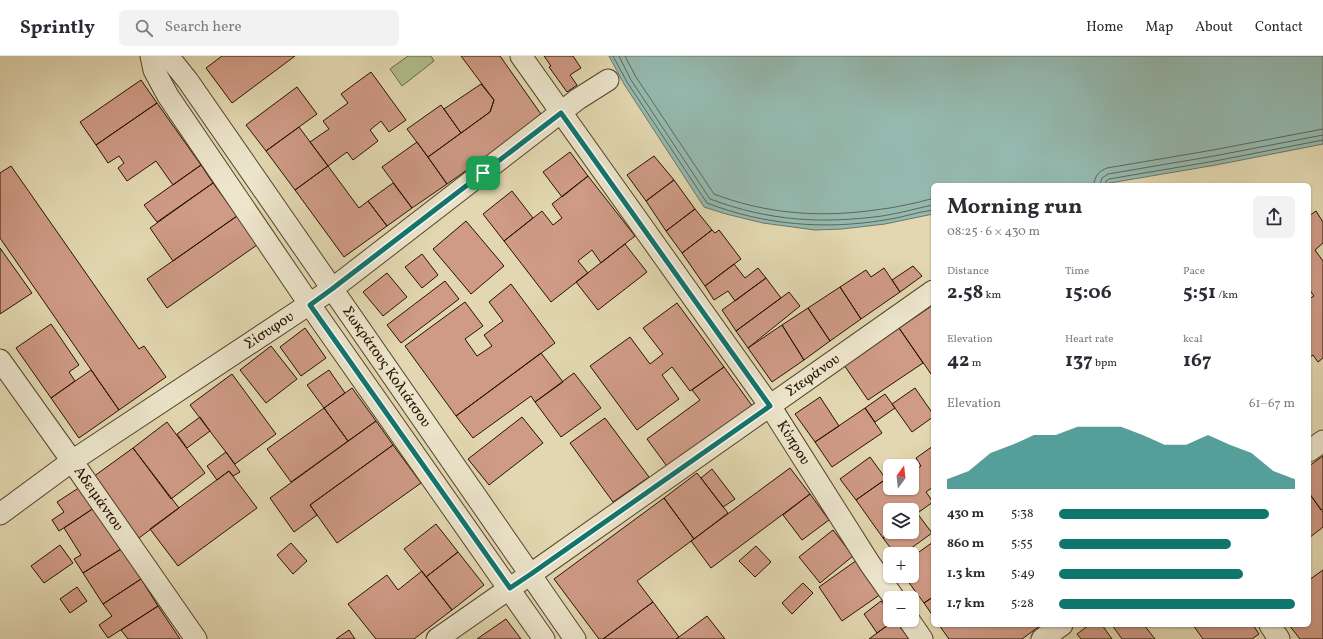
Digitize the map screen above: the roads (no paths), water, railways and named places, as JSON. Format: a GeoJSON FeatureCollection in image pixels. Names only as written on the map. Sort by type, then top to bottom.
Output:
{"type":"FeatureCollection","features":[{"type":"Feature","properties":{"kind":"street","name":"Σωκράτους Κολιάτσου"},"geometry":{"type":"LineString","coordinates":[[151,56],[154,70],[168,96],[310,305],[510,588],[544,639]]}},
{"type":"Feature","properties":{"kind":"street","name":"Σωκράτους Κολιάτσου"},"geometry":{"type":"LineString","coordinates":[[168,56],[188,81],[575,639]]}},
{"type":"Feature","properties":{"kind":"street","name":"Κύπρου"},"geometry":{"type":"LineString","coordinates":[[521,56],[770,406],[870,564],[889,591]]}},
{"type":"Feature","properties":{"kind":"street","name":"Σίσυφου"},"geometry":{"type":"LineString","coordinates":[[0,514],[72,461],[310,305],[578,99],[608,80]]}},
{"type":"Feature","properties":{"kind":"street","name":"Στεφάνου"},"geometry":{"type":"LineString","coordinates":[[437,639],[931,292]]}},
{"type":"Feature","properties":{"kind":"street","name":"Αδειμάντου"},"geometry":{"type":"LineString","coordinates":[[0,360],[196,639]]}},
{"type":"Feature","properties":{"kind":"street"},"geometry":{"type":"LineString","coordinates":[[1311,450],[1323,441]]}},
{"type":"Feature","properties":{"kind":"street"},"geometry":{"type":"LineString","coordinates":[[914,627],[922,639]]}},
{"type":"Feature","properties":{"kind":"street"},"geometry":{"type":"LineString","coordinates":[[1042,639],[1059,627]]}},
{"type":"Feature","properties":{"kind":"street"},"geometry":{"type":"LineString","coordinates":[[1271,627],[1279,639]]}},
{"type":"Feature","properties":{"kind":"water"},"geometry":{"type":"Polygon","coordinates":[[[609,56],[1323,56],[1323,144],[1216,165],[1110,183],[931,183],[931,214],[885,224],[842,229],[815,230],[763,223],[704,207],[624,84],[609,56]]]}}]}
